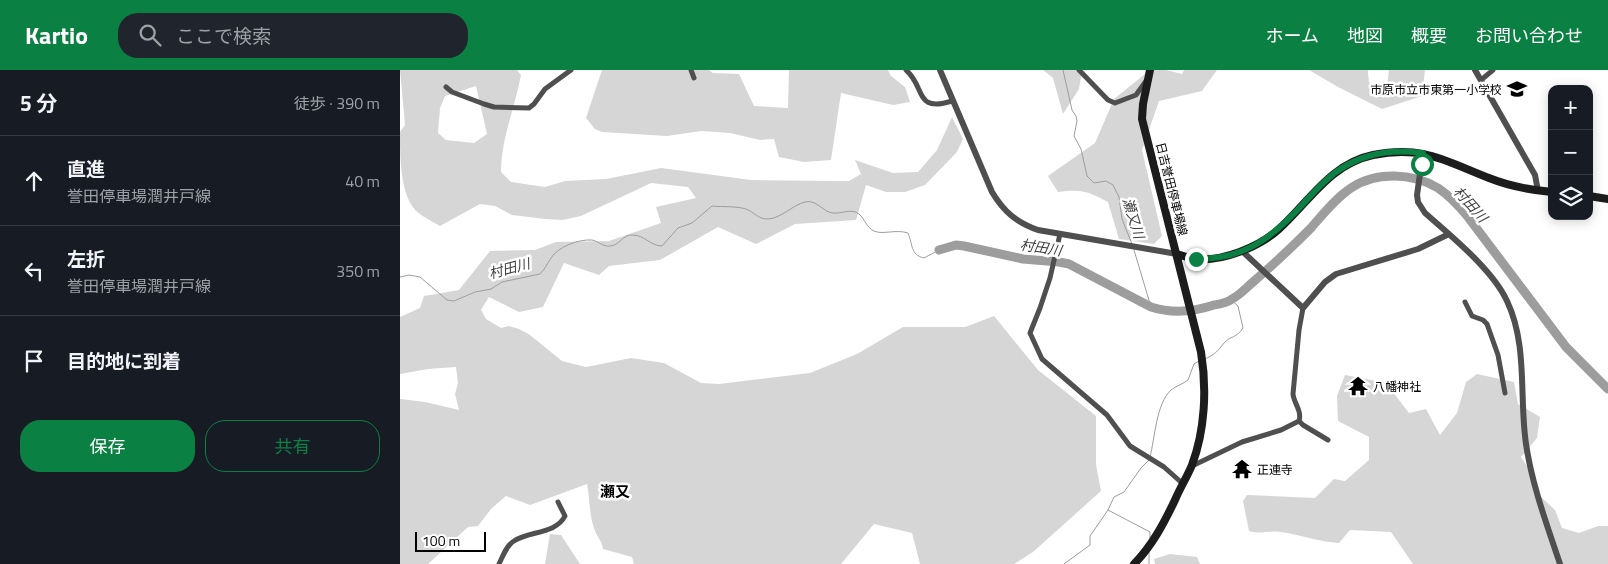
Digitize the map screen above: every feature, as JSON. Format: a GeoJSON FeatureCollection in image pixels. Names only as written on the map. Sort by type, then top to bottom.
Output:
{"type":"FeatureCollection","features":[{"type":"Feature","properties":{"kind":"main road","name":"日吉誉田停車場線"},"geometry":{"type":"LineString","coordinates":[[1134,564],[1145,552],[1162,525],[1192,466],[1203,415],[1205,393],[1204,372],[1196,330],[1142,113],[1150,72]]}},
{"type":"Feature","properties":{"kind":"main road"},"geometry":{"type":"LineString","coordinates":[[1177,254],[1196,259],[1207,259],[1242,251],[1263,241],[1279,229],[1321,184],[1348,164],[1370,156],[1390,152],[1408,151],[1423,153],[1500,182],[1548,192]]}},
{"type":"Feature","properties":{"kind":"main road"},"geometry":{"type":"LineString","coordinates":[[1593,197],[1608,199]]}},
{"type":"Feature","properties":{"kind":"street"},"geometry":{"type":"LineString","coordinates":[[446,87],[464,97],[494,107],[529,108],[545,89],[571,70]]}},
{"type":"Feature","properties":{"kind":"street"},"geometry":{"type":"LineString","coordinates":[[690,70],[694,78]]}},
{"type":"Feature","properties":{"kind":"street"},"geometry":{"type":"LineString","coordinates":[[906,70],[926,101],[939,105],[952,101]]}},
{"type":"Feature","properties":{"kind":"street"},"geometry":{"type":"LineString","coordinates":[[940,70],[992,192],[999,204],[1019,222],[1038,230],[1177,254]]}},
{"type":"Feature","properties":{"kind":"street"},"geometry":{"type":"LineString","coordinates":[[1079,70],[1108,100],[1115,103],[1136,95],[1150,72]]}},
{"type":"Feature","properties":{"kind":"street"},"geometry":{"type":"LineString","coordinates":[[1476,70],[1535,175],[1538,191]]}},
{"type":"Feature","properties":{"kind":"street"},"geometry":{"type":"LineString","coordinates":[[1481,80],[1492,70]]}},
{"type":"Feature","properties":{"kind":"street"},"geometry":{"type":"LineString","coordinates":[[1423,153],[1417,195],[1422,208],[1491,276],[1507,301],[1519,342],[1524,423],[1529,458],[1560,564]]}},
{"type":"Feature","properties":{"kind":"street"},"geometry":{"type":"LineString","coordinates":[[1060,234],[1050,278],[1030,333],[1042,359],[1075,390],[1107,415],[1130,446],[1164,466],[1182,484]]}},
{"type":"Feature","properties":{"kind":"street"},"geometry":{"type":"LineString","coordinates":[[1299,421],[1300,412],[1293,394],[1298,330],[1303,308],[1325,282],[1336,274],[1418,249],[1448,234]]}},
{"type":"Feature","properties":{"kind":"street"},"geometry":{"type":"LineString","coordinates":[[1242,251],[1303,308]]}},
{"type":"Feature","properties":{"kind":"street"},"geometry":{"type":"LineString","coordinates":[[1465,302],[1472,316],[1484,320],[1487,324],[1498,355],[1505,393]]}},
{"type":"Feature","properties":{"kind":"street"},"geometry":{"type":"LineString","coordinates":[[1299,421],[1328,440]]}},
{"type":"Feature","properties":{"kind":"street"},"geometry":{"type":"LineString","coordinates":[[1192,466],[1242,442],[1281,430],[1299,421]]}},
{"type":"Feature","properties":{"kind":"street"},"geometry":{"type":"LineString","coordinates":[[500,564],[508,548],[515,540],[561,523],[565,516],[558,502]]}},
{"type":"Feature","properties":{"kind":"shaded area"},"geometry":{"type":"Polygon","coordinates":[[[400,70],[517,70],[521,75],[503,148],[501,172],[511,182],[545,187],[565,181],[606,179],[661,168],[751,180],[849,181],[861,174],[855,160],[893,173],[918,172],[937,150],[952,117],[963,139],[957,152],[925,185],[905,192],[886,192],[866,185],[856,220],[795,224],[756,244],[718,227],[660,260],[609,266],[599,275],[564,263],[543,307],[519,312],[489,297],[481,310],[486,319],[501,328],[509,326],[530,335],[562,361],[586,367],[631,358],[664,363],[701,383],[719,384],[810,373],[857,354],[903,327],[965,327],[994,316],[1038,370],[1096,416],[1096,465],[1101,491],[1033,552],[1014,564],[920,564],[912,533],[874,524],[841,564],[634,564],[632,557],[603,549],[592,523],[587,484],[530,505],[506,496],[491,509],[478,526],[468,527],[428,564],[400,564],[400,399],[425,402],[459,410],[455,394],[458,383],[456,367],[400,374],[400,317],[420,308],[424,296],[459,290],[490,251],[535,250],[556,242],[609,241],[661,223],[656,207],[696,198],[688,187],[651,183],[581,216],[562,220],[512,215],[495,206],[480,204],[440,226],[416,211],[407,195],[402,175],[400,152],[400,132],[405,125],[400,70]],[[476,86],[445,96],[440,108],[438,133],[446,140],[474,143],[487,134],[476,86]]]}},
{"type":"Feature","properties":{"kind":"shaded area"},"geometry":{"type":"Polygon","coordinates":[[[602,70],[709,70],[713,73],[739,74],[754,106],[788,108],[789,70],[888,70],[891,76],[905,87],[910,102],[893,105],[841,93],[831,160],[804,162],[779,157],[774,139],[760,140],[730,133],[701,131],[667,136],[602,132],[595,129],[586,118],[602,70]]]}},
{"type":"Feature","properties":{"kind":"shaded area"},"geometry":{"type":"Polygon","coordinates":[[[1043,70],[1082,70],[1079,89],[1063,114],[1053,78],[1043,70]]]}},
{"type":"Feature","properties":{"kind":"shaded area"},"geometry":{"type":"Polygon","coordinates":[[[1150,70],[1166,70],[1182,74],[1184,70],[1217,70],[1202,91],[1159,101],[1142,150],[1162,236],[1154,244],[1119,239],[1108,202],[1084,192],[1058,192],[1048,176],[1095,143],[1114,99],[1150,70]]]}},
{"type":"Feature","properties":{"kind":"shaded area"},"geometry":{"type":"Polygon","coordinates":[[[1309,70],[1368,70],[1371,87],[1377,97],[1380,97],[1386,93],[1389,70],[1425,70],[1422,96],[1382,109],[1309,70]]]}},
{"type":"Feature","properties":{"kind":"shaded area"},"geometry":{"type":"Polygon","coordinates":[[[1477,374],[1514,382],[1518,404],[1540,417],[1537,438],[1521,457],[1535,478],[1539,495],[1555,510],[1562,528],[1579,533],[1598,526],[1608,526],[1608,564],[1413,564],[1391,532],[1350,530],[1339,543],[1281,532],[1257,533],[1249,531],[1243,501],[1247,495],[1315,498],[1334,479],[1345,481],[1369,460],[1369,437],[1338,421],[1337,396],[1345,375],[1386,383],[1409,413],[1426,409],[1440,435],[1457,413],[1466,382],[1477,374]]]}},
{"type":"Feature","properties":{"kind":"shaded area"},"geometry":{"type":"Polygon","coordinates":[[[550,534],[561,535],[580,564],[545,564],[550,534]]]}},
{"type":"Feature","properties":{"kind":"shaded area"},"geometry":{"type":"Polygon","coordinates":[[[1170,554],[1197,557],[1200,564],[1155,564],[1154,559],[1170,554]]]}},
{"type":"Feature","properties":{"kind":"waterway","name":"瀬又川"},"geometry":{"type":"LineString","coordinates":[[1063,70],[1072,110],[1077,121],[1074,136],[1081,149],[1087,176],[1094,183],[1106,181],[1113,185],[1119,197],[1122,219],[1132,244]]}},
{"type":"Feature","properties":{"kind":"waterway","name":"村田川"},"geometry":{"type":"LineString","coordinates":[[939,250],[956,245],[1023,259],[1069,264],[1151,307],[1167,311],[1191,311],[1226,302],[1238,296],[1290,249],[1335,201],[1351,188],[1372,179],[1383,177],[1394,176],[1417,179],[1438,188],[1458,205],[1566,347],[1608,389]]}},
{"type":"Feature","properties":{"kind":"waterway","name":"村田川"},"geometry":{"type":"LineString","coordinates":[[400,277],[409,275],[420,277],[447,300],[454,301],[475,292],[491,289],[502,282],[540,274],[558,250],[575,242],[592,240],[605,246],[610,246],[626,236],[637,235],[658,246],[662,246],[678,228],[692,223],[712,206],[742,208],[761,218],[767,219],[777,217],[805,202],[813,202],[833,213],[856,212],[869,227],[877,232],[908,233],[914,252],[919,257],[924,258],[939,250]]}},
{"type":"Feature","properties":{"kind":"waterway","name":"瀬又川"},"geometry":{"type":"LineString","coordinates":[[1134,250],[1151,307]]}},
{"type":"Feature","properties":{"kind":"waterway"},"geometry":{"type":"LineString","coordinates":[[1205,359],[1216,353],[1226,341],[1238,334],[1243,328],[1238,306],[1231,300]]}},
{"type":"Feature","properties":{"kind":"waterway"},"geometry":{"type":"LineString","coordinates":[[1150,457],[1159,412],[1166,396],[1171,390],[1188,380],[1194,364],[1199,361]]}},
{"type":"Feature","properties":{"kind":"waterway"},"geometry":{"type":"LineString","coordinates":[[1064,564],[1090,545],[1090,536],[1108,510],[1114,497],[1124,492],[1149,460]]}},
{"type":"Feature","properties":{"kind":"waterway"},"geometry":{"type":"LineString","coordinates":[[1108,510],[1150,532],[1150,538]]}},
{"type":"Feature","properties":{"kind":"waterway"},"geometry":{"type":"LineString","coordinates":[[1149,552],[1149,564]]}},
{"type":"Feature","properties":{"kind":"place","name":"市原市立市東第一小学校"},"geometry":{"type":"Point","coordinates":[1517,89]}},
{"type":"Feature","properties":{"kind":"place","name":"八幡神社"},"geometry":{"type":"Point","coordinates":[1358,386]}},
{"type":"Feature","properties":{"kind":"place","name":"正連寺"},"geometry":{"type":"Point","coordinates":[1242,469]}},
{"type":"Feature","properties":{"kind":"district","name":"瀬又"},"geometry":{"type":"Point","coordinates":[615,491]}},
{"type":"Feature","properties":{"kind":"route"},"geometry":{"type":"LineString","coordinates":[[1196,259],[1228,255],[1263,241],[1279,229],[1329,177],[1359,159],[1390,152],[1408,151],[1423,153],[1422,164]]}}]}
